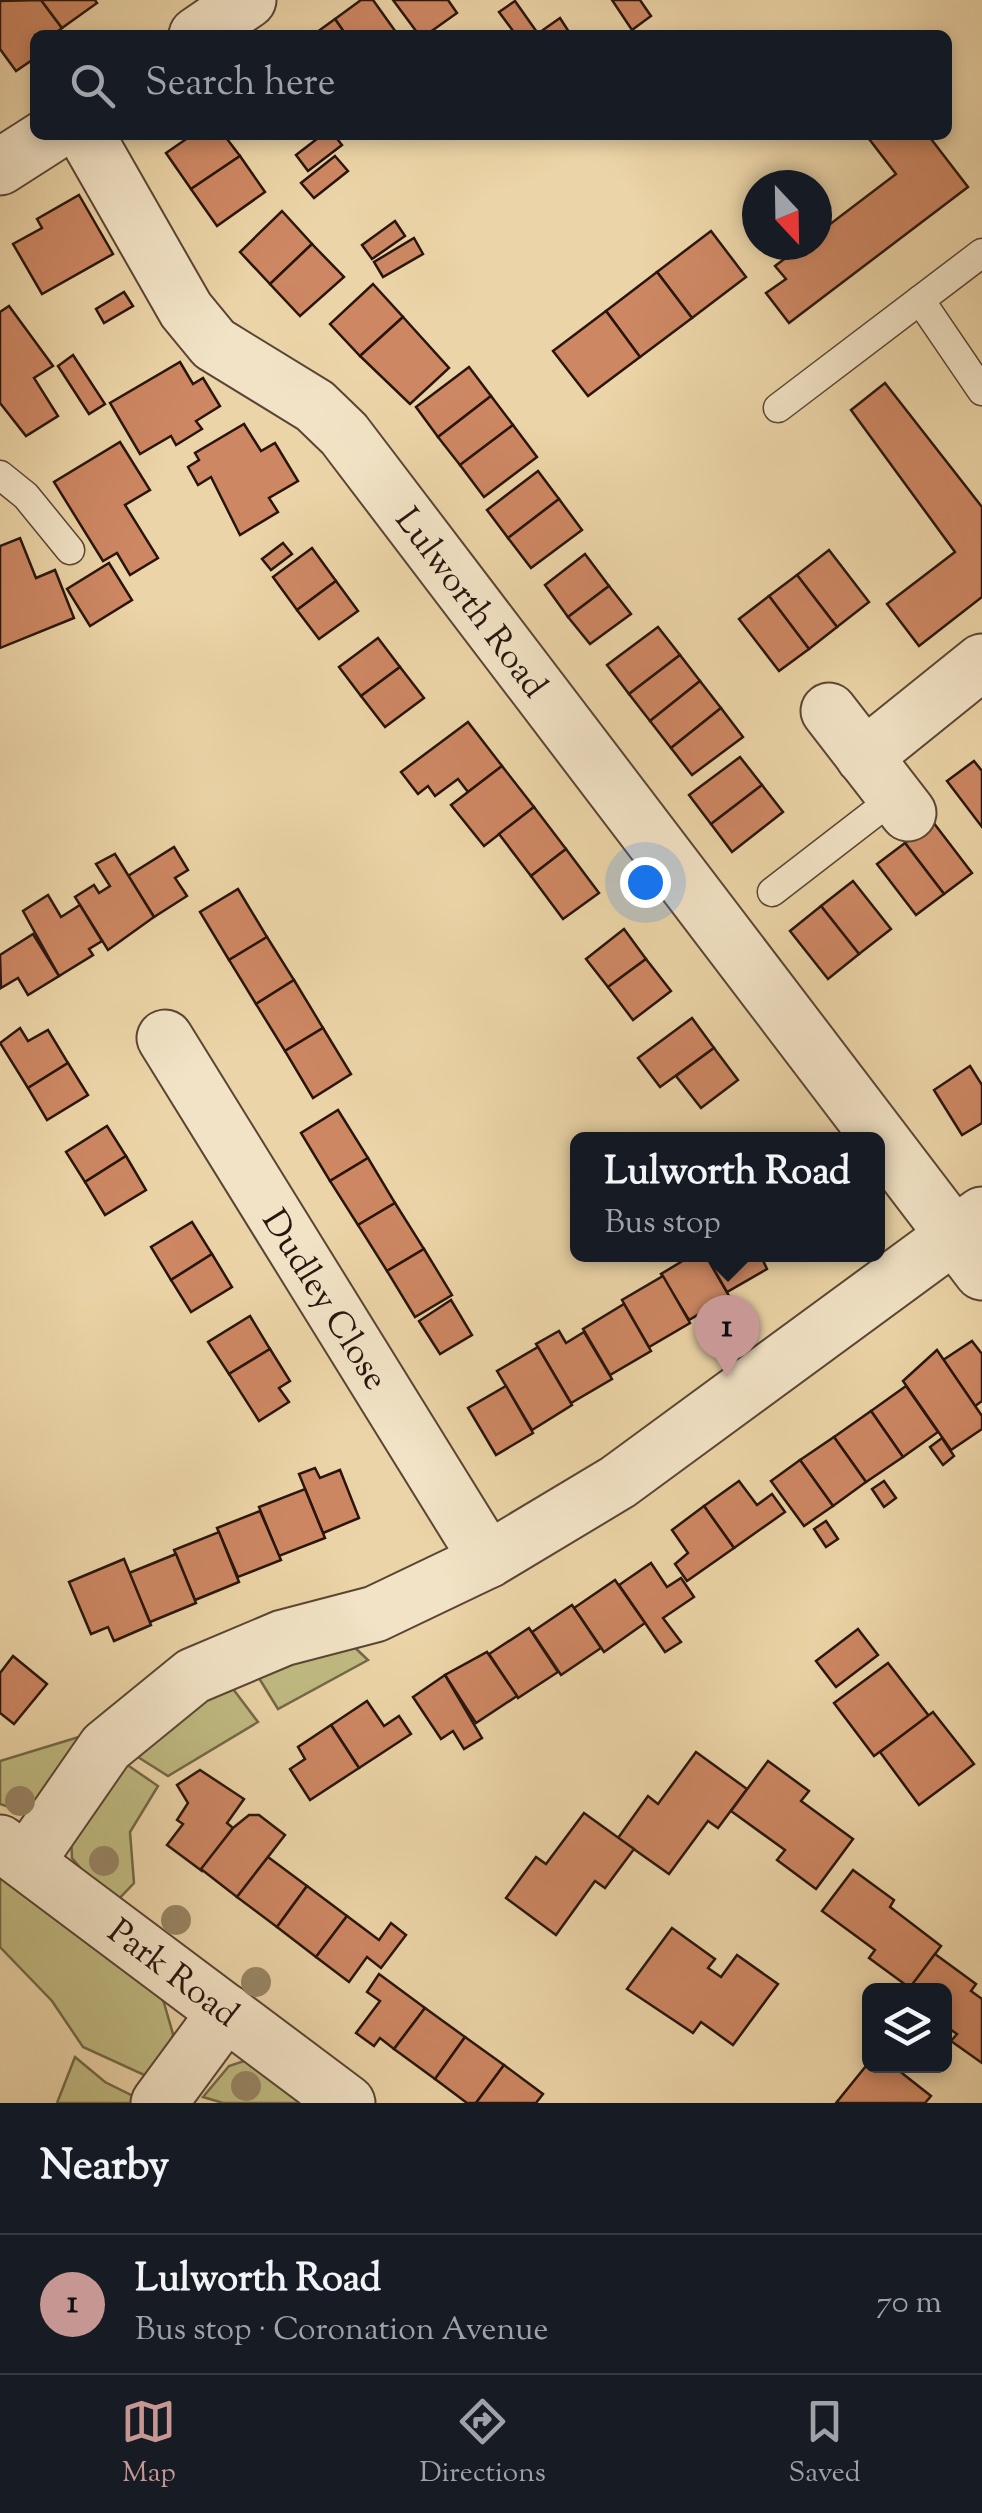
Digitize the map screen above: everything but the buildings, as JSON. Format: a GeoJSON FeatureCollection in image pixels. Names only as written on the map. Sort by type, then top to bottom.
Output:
{"type":"FeatureCollection","features":[{"type":"Feature","properties":{"kind":"street"},"geometry":{"type":"LineString","coordinates":[[204,30],[248,0]]}},
{"type":"Feature","properties":{"kind":"street"},"geometry":{"type":"LineString","coordinates":[[0,167],[42,140]]}},
{"type":"Feature","properties":{"kind":"street","name":"Lulworth Road"},"geometry":{"type":"LineString","coordinates":[[89,140],[186,310],[214,344],[315,406],[344,434],[973,1241]]}},
{"type":"Feature","properties":{"kind":"street"},"geometry":{"type":"LineString","coordinates":[[829,712],[889,789],[982,662]]}},
{"type":"Feature","properties":{"kind":"street","name":"Dudley Close"},"geometry":{"type":"LineString","coordinates":[[165,1038],[488,1560]]}},
{"type":"Feature","properties":{"kind":"street"},"geometry":{"type":"LineString","coordinates":[[14,1852],[106,1747],[193,1676],[283,1638],[376,1614],[488,1560],[618,1482],[973,1241]]}},
{"type":"Feature","properties":{"kind":"street","name":"Park Road"},"geometry":{"type":"LineString","coordinates":[[14,1852],[347,2103]]}},
{"type":"Feature","properties":{"kind":"street"},"geometry":{"type":"LineString","coordinates":[[158,2103],[226,2012]]}},
{"type":"Feature","properties":{"kind":"lane"},"geometry":{"type":"LineString","coordinates":[[778,408],[982,253]]}},
{"type":"Feature","properties":{"kind":"lane"},"geometry":{"type":"LineString","coordinates":[[920,300],[982,391]]}},
{"type":"Feature","properties":{"kind":"lane"},"geometry":{"type":"LineString","coordinates":[[0,475],[26,496],[70,550]]}},
{"type":"Feature","properties":{"kind":"lane"},"geometry":{"type":"LineString","coordinates":[[772,892],[889,789]]}},
{"type":"Feature","properties":{"kind":"shaded area"},"geometry":{"type":"Polygon","coordinates":[[[349,1642],[368,1660],[278,1709],[254,1670],[349,1642]]]}},
{"type":"Feature","properties":{"kind":"shaded area"},"geometry":{"type":"Polygon","coordinates":[[[227,1681],[258,1722],[168,1776],[130,1752],[227,1681]]]}},
{"type":"Feature","properties":{"kind":"shaded area"},"geometry":{"type":"Polygon","coordinates":[[[82,1736],[59,1775],[39,1798],[15,1808],[0,1804],[0,1761],[82,1736]]]}},
{"type":"Feature","properties":{"kind":"shaded area"},"geometry":{"type":"Polygon","coordinates":[[[123,1762],[158,1786],[130,1832],[134,1883],[112,1906],[72,1858],[71,1835],[123,1762]]]}},
{"type":"Feature","properties":{"kind":"shaded area"},"geometry":{"type":"Polygon","coordinates":[[[0,1868],[162,1996],[173,2034],[170,2056],[155,2080],[83,2047],[52,2001],[0,1947],[0,1868]]]}},
{"type":"Feature","properties":{"kind":"shaded area"},"geometry":{"type":"Polygon","coordinates":[[[75,2057],[105,2082],[139,2099],[134,2103],[57,2103],[75,2057]]]}},
{"type":"Feature","properties":{"kind":"shaded area"},"geometry":{"type":"Polygon","coordinates":[[[244,2061],[254,2064],[305,2103],[223,2103],[203,2097],[229,2066],[244,2061]]]}},
{"type":"Feature","properties":{"kind":"place","name":"Lulworth Road"},"geometry":{"type":"Point","coordinates":[727,1377]}}]}
